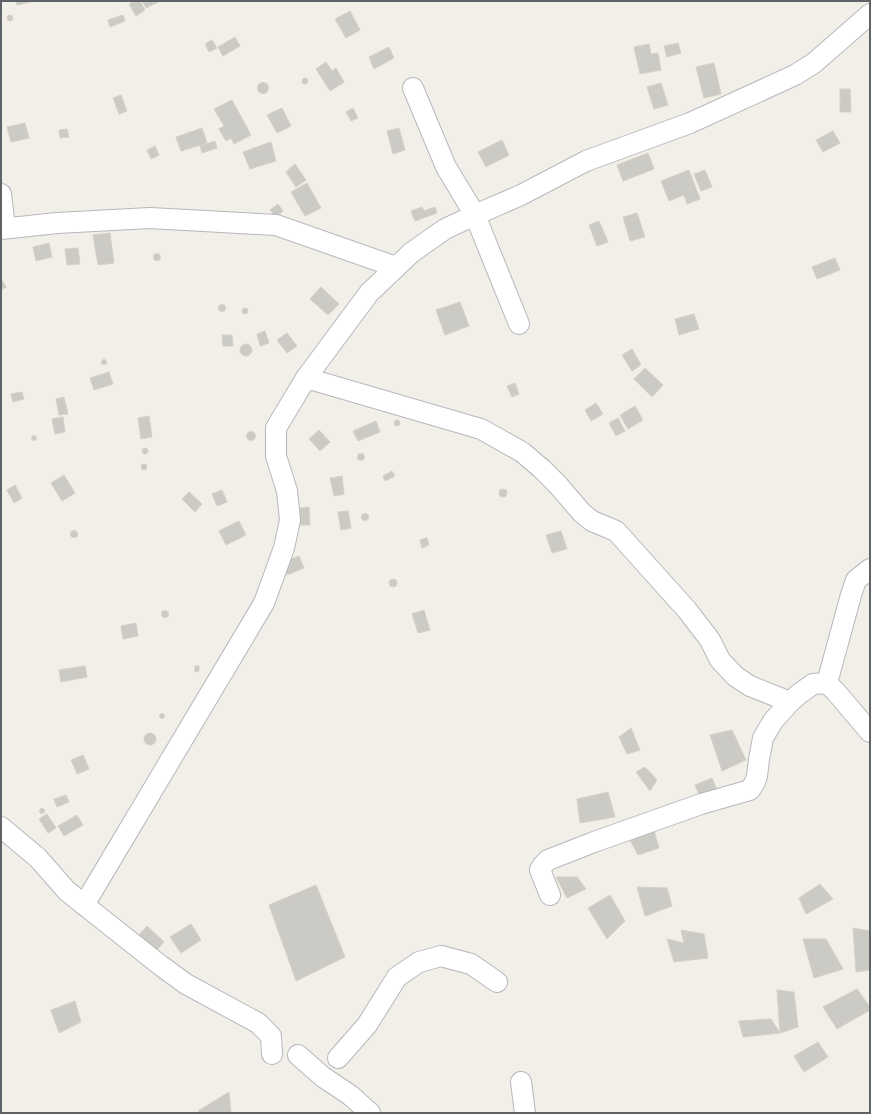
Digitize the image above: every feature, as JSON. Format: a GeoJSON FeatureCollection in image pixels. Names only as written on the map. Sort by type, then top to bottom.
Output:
{"type":"FeatureCollection","features":[{"type":"Feature","properties":{"kind":"street"},"geometry":{"type":"LineString","coordinates":[[84,905],[264,603],[284,548],[290,520],[287,491],[276,456],[276,428],[306,378],[369,293],[410,253],[445,229],[521,195],[586,161],[690,123],[795,75],[814,63],[870,14]]}},
{"type":"Feature","properties":{"kind":"street"},"geometry":{"type":"LineString","coordinates":[[413,88],[446,167],[475,215],[519,324]]}},
{"type":"Feature","properties":{"kind":"street"},"geometry":{"type":"LineString","coordinates":[[1,194],[3,229],[57,223],[150,218],[276,225],[396,267]]}},
{"type":"Feature","properties":{"kind":"street"},"geometry":{"type":"LineString","coordinates":[[306,378],[481,429],[522,452],[542,469],[582,513],[592,521],[616,531],[668,587],[687,610],[710,640],[720,660],[735,676],[750,686],[790,702]]}},
{"type":"Feature","properties":{"kind":"street"},"geometry":{"type":"LineString","coordinates":[[827,683],[856,580],[870,568]]}},
{"type":"Feature","properties":{"kind":"street"},"geometry":{"type":"LineString","coordinates":[[550,895],[540,870],[548,860],[717,798],[750,790],[756,782],[758,759],[763,738],[773,721],[790,702],[813,684],[827,683],[870,732]]}},
{"type":"Feature","properties":{"kind":"street"},"geometry":{"type":"LineString","coordinates":[[1,827],[38,858],[66,890],[160,965],[186,984],[258,1023],[271,1036],[272,1054]]}},
{"type":"Feature","properties":{"kind":"street"},"geometry":{"type":"LineString","coordinates":[[338,1058],[367,1025],[397,977],[419,962],[441,956],[471,964],[497,982]]}},
{"type":"Feature","properties":{"kind":"street"},"geometry":{"type":"LineString","coordinates":[[298,1055],[323,1077],[350,1095],[370,1113]]}},
{"type":"Feature","properties":{"kind":"street"},"geometry":{"type":"LineString","coordinates":[[521,1082],[525,1113]]}},
{"type":"Feature","properties":{"kind":"building"},"geometry":{"type":"Polygon","coordinates":[[[16,1],[35,1],[17,5],[16,1]]]}},
{"type":"Feature","properties":{"kind":"building"},"geometry":{"type":"Polygon","coordinates":[[[135,1],[140,1],[145,10],[136,16],[129,4],[135,1]]]}},
{"type":"Feature","properties":{"kind":"building"},"geometry":{"type":"Polygon","coordinates":[[[142,1],[160,1],[146,8],[142,1]]]}},
{"type":"Feature","properties":{"kind":"building"},"geometry":{"type":"Polygon","coordinates":[[[350,11],[360,30],[346,38],[335,19],[350,11]]]}},
{"type":"Feature","properties":{"kind":"building"},"geometry":{"type":"Polygon","coordinates":[[[10,15],[13,18],[10,21],[7,18],[10,15]]]}},
{"type":"Feature","properties":{"kind":"building"},"geometry":{"type":"Polygon","coordinates":[[[123,15],[125,21],[110,27],[108,20],[123,15]]]}},
{"type":"Feature","properties":{"kind":"building"},"geometry":{"type":"Polygon","coordinates":[[[235,37],[240,46],[223,56],[218,47],[235,37]]]}},
{"type":"Feature","properties":{"kind":"building"},"geometry":{"type":"Polygon","coordinates":[[[212,40],[217,48],[209,52],[205,44],[212,40]]]}},
{"type":"Feature","properties":{"kind":"building"},"geometry":{"type":"Polygon","coordinates":[[[678,43],[681,53],[667,57],[664,46],[678,43]]]}},
{"type":"Feature","properties":{"kind":"building"},"geometry":{"type":"Polygon","coordinates":[[[649,44],[651,54],[658,53],[661,70],[640,74],[634,47],[649,44]]]}},
{"type":"Feature","properties":{"kind":"building"},"geometry":{"type":"Polygon","coordinates":[[[389,47],[394,58],[374,69],[369,57],[389,47]]]}},
{"type":"Feature","properties":{"kind":"building"},"geometry":{"type":"Polygon","coordinates":[[[326,62],[332,71],[336,68],[344,82],[330,91],[316,69],[326,62]]]}},
{"type":"Feature","properties":{"kind":"building"},"geometry":{"type":"Polygon","coordinates":[[[714,63],[721,94],[704,98],[696,67],[714,63]]]}},
{"type":"Feature","properties":{"kind":"building"},"geometry":{"type":"Polygon","coordinates":[[[305,78],[308,81],[305,84],[302,81],[305,78]]]}},
{"type":"Feature","properties":{"kind":"building"},"geometry":{"type":"Polygon","coordinates":[[[261,83],[265,83],[267,84],[267,92],[261,93],[258,90],[258,86],[261,83]]]}},
{"type":"Feature","properties":{"kind":"building"},"geometry":{"type":"Polygon","coordinates":[[[661,83],[668,105],[654,109],[647,87],[661,83]]]}},
{"type":"Feature","properties":{"kind":"building"},"geometry":{"type":"Polygon","coordinates":[[[840,89],[850,89],[851,112],[840,112],[840,89]]]}},
{"type":"Feature","properties":{"kind":"building"},"geometry":{"type":"Polygon","coordinates":[[[121,95],[127,111],[119,114],[113,98],[121,95]]]}},
{"type":"Feature","properties":{"kind":"building"},"geometry":{"type":"Polygon","coordinates":[[[232,100],[251,135],[234,144],[231,138],[226,141],[219,129],[224,126],[214,109],[232,100]]]}},
{"type":"Feature","properties":{"kind":"building"},"geometry":{"type":"Polygon","coordinates":[[[282,108],[291,126],[277,133],[267,115],[282,108]]]}},
{"type":"Feature","properties":{"kind":"building"},"geometry":{"type":"Polygon","coordinates":[[[353,108],[358,118],[351,121],[346,112],[353,108]]]}},
{"type":"Feature","properties":{"kind":"building"},"geometry":{"type":"Polygon","coordinates":[[[25,123],[29,138],[11,142],[7,127],[25,123]]]}},
{"type":"Feature","properties":{"kind":"building"},"geometry":{"type":"Polygon","coordinates":[[[202,128],[207,143],[181,151],[176,137],[202,128]]]}},
{"type":"Feature","properties":{"kind":"building"},"geometry":{"type":"Polygon","coordinates":[[[399,128],[405,150],[393,154],[387,131],[399,128]]]}},
{"type":"Feature","properties":{"kind":"building"},"geometry":{"type":"Polygon","coordinates":[[[67,129],[69,137],[60,138],[59,130],[67,129]]]}},
{"type":"Feature","properties":{"kind":"building"},"geometry":{"type":"Polygon","coordinates":[[[833,131],[840,143],[823,152],[816,140],[833,131]]]}},
{"type":"Feature","properties":{"kind":"building"},"geometry":{"type":"Polygon","coordinates":[[[502,140],[509,155],[486,167],[478,152],[502,140]]]}},
{"type":"Feature","properties":{"kind":"building"},"geometry":{"type":"Polygon","coordinates":[[[215,141],[217,148],[202,153],[200,146],[215,141]]]}},
{"type":"Feature","properties":{"kind":"building"},"geometry":{"type":"Polygon","coordinates":[[[271,142],[276,161],[250,169],[243,152],[271,142]]]}},
{"type":"Feature","properties":{"kind":"building"},"geometry":{"type":"Polygon","coordinates":[[[155,146],[159,155],[151,159],[147,150],[155,146]]]}},
{"type":"Feature","properties":{"kind":"building"},"geometry":{"type":"Polygon","coordinates":[[[648,153],[654,169],[623,181],[617,165],[648,153]]]}},
{"type":"Feature","properties":{"kind":"building"},"geometry":{"type":"Polygon","coordinates":[[[295,164],[306,180],[296,187],[286,172],[295,164]]]}},
{"type":"Feature","properties":{"kind":"building"},"geometry":{"type":"Polygon","coordinates":[[[689,170],[700,199],[687,204],[684,195],[669,201],[661,181],[689,170]]]}},
{"type":"Feature","properties":{"kind":"building"},"geometry":{"type":"Polygon","coordinates":[[[705,170],[712,187],[701,191],[694,174],[705,170]]]}},
{"type":"Feature","properties":{"kind":"building"},"geometry":{"type":"Polygon","coordinates":[[[307,183],[321,208],[305,216],[291,192],[307,183]]]}},
{"type":"Feature","properties":{"kind":"building"},"geometry":{"type":"Polygon","coordinates":[[[278,204],[283,211],[276,217],[270,210],[278,204]]]}},
{"type":"Feature","properties":{"kind":"building"},"geometry":{"type":"Polygon","coordinates":[[[422,207],[424,211],[435,207],[437,213],[415,221],[411,211],[422,207]]]}},
{"type":"Feature","properties":{"kind":"building"},"geometry":{"type":"Polygon","coordinates":[[[637,213],[645,237],[630,241],[623,217],[637,213]]]}},
{"type":"Feature","properties":{"kind":"building"},"geometry":{"type":"Polygon","coordinates":[[[599,221],[608,242],[597,246],[589,225],[599,221]]]}},
{"type":"Feature","properties":{"kind":"building"},"geometry":{"type":"Polygon","coordinates":[[[110,233],[114,263],[98,265],[93,235],[110,233]]]}},
{"type":"Feature","properties":{"kind":"building"},"geometry":{"type":"Polygon","coordinates":[[[49,243],[52,257],[36,261],[33,247],[49,243]]]}},
{"type":"Feature","properties":{"kind":"building"},"geometry":{"type":"Polygon","coordinates":[[[78,248],[80,264],[67,265],[65,249],[78,248]]]}},
{"type":"Feature","properties":{"kind":"building"},"geometry":{"type":"Polygon","coordinates":[[[157,254],[160,257],[157,260],[154,257],[157,254]]]}},
{"type":"Feature","properties":{"kind":"building"},"geometry":{"type":"Polygon","coordinates":[[[835,258],[840,270],[817,279],[812,267],[835,258]]]}},
{"type":"Feature","properties":{"kind":"building"},"geometry":{"type":"Polygon","coordinates":[[[1,279],[6,287],[1,290],[1,279]]]}},
{"type":"Feature","properties":{"kind":"building"},"geometry":{"type":"Polygon","coordinates":[[[321,287],[339,304],[328,315],[310,299],[321,287]]]}},
{"type":"Feature","properties":{"kind":"building"},"geometry":{"type":"Polygon","coordinates":[[[460,302],[469,326],[445,335],[436,310],[460,302]]]}},
{"type":"Feature","properties":{"kind":"building"},"geometry":{"type":"Polygon","coordinates":[[[222,304],[225,305],[225,311],[222,312],[219,311],[218,308],[219,305],[222,304]]]}},
{"type":"Feature","properties":{"kind":"building"},"geometry":{"type":"Polygon","coordinates":[[[245,308],[248,311],[245,314],[242,311],[245,308]]]}},
{"type":"Feature","properties":{"kind":"building"},"geometry":{"type":"Polygon","coordinates":[[[694,314],[699,329],[679,335],[675,319],[694,314]]]}},
{"type":"Feature","properties":{"kind":"building"},"geometry":{"type":"Polygon","coordinates":[[[265,331],[269,343],[260,346],[257,334],[265,331]]]}},
{"type":"Feature","properties":{"kind":"building"},"geometry":{"type":"Polygon","coordinates":[[[287,333],[297,346],[287,353],[277,340],[287,333]]]}},
{"type":"Feature","properties":{"kind":"building"},"geometry":{"type":"Polygon","coordinates":[[[222,335],[232,335],[233,346],[223,346],[222,335]]]}},
{"type":"Feature","properties":{"kind":"building"},"geometry":{"type":"Polygon","coordinates":[[[244,344],[248,344],[252,350],[248,356],[244,356],[240,352],[240,348],[244,344]]]}},
{"type":"Feature","properties":{"kind":"building"},"geometry":{"type":"Polygon","coordinates":[[[632,349],[641,365],[632,371],[622,355],[632,349]]]}},
{"type":"Feature","properties":{"kind":"building"},"geometry":{"type":"Polygon","coordinates":[[[104,359],[107,362],[104,365],[101,362],[104,359]]]}},
{"type":"Feature","properties":{"kind":"building"},"geometry":{"type":"Polygon","coordinates":[[[645,368],[663,385],[652,397],[634,379],[645,368]]]}},
{"type":"Feature","properties":{"kind":"building"},"geometry":{"type":"Polygon","coordinates":[[[109,372],[113,384],[94,390],[90,378],[109,372]]]}},
{"type":"Feature","properties":{"kind":"building"},"geometry":{"type":"Polygon","coordinates":[[[515,383],[519,394],[512,397],[507,386],[515,383]]]}},
{"type":"Feature","properties":{"kind":"building"},"geometry":{"type":"Polygon","coordinates":[[[22,392],[24,399],[13,402],[11,394],[22,392]]]}},
{"type":"Feature","properties":{"kind":"building"},"geometry":{"type":"Polygon","coordinates":[[[64,397],[68,414],[59,415],[56,399],[64,397]]]}},
{"type":"Feature","properties":{"kind":"building"},"geometry":{"type":"Polygon","coordinates":[[[596,403],[603,414],[591,421],[585,410],[596,403]]]}},
{"type":"Feature","properties":{"kind":"building"},"geometry":{"type":"Polygon","coordinates":[[[635,406],[643,420],[628,429],[620,415],[635,406]]]}},
{"type":"Feature","properties":{"kind":"building"},"geometry":{"type":"Polygon","coordinates":[[[149,416],[152,437],[141,439],[138,418],[149,416]]]}},
{"type":"Feature","properties":{"kind":"building"},"geometry":{"type":"Polygon","coordinates":[[[63,417],[65,432],[55,434],[52,419],[63,417]]]}},
{"type":"Feature","properties":{"kind":"building"},"geometry":{"type":"Polygon","coordinates":[[[618,418],[625,431],[616,436],[609,423],[618,418]]]}},
{"type":"Feature","properties":{"kind":"building"},"geometry":{"type":"Polygon","coordinates":[[[397,420],[400,423],[397,426],[394,423],[397,420]]]}},
{"type":"Feature","properties":{"kind":"building"},"geometry":{"type":"Polygon","coordinates":[[[376,421],[380,432],[358,441],[353,431],[376,421]]]}},
{"type":"Feature","properties":{"kind":"building"},"geometry":{"type":"Polygon","coordinates":[[[319,430],[330,442],[320,451],[309,439],[319,430]]]}},
{"type":"Feature","properties":{"kind":"building"},"geometry":{"type":"Polygon","coordinates":[[[249,432],[253,432],[255,436],[253,440],[249,440],[247,438],[247,434],[249,432]]]}},
{"type":"Feature","properties":{"kind":"building"},"geometry":{"type":"Polygon","coordinates":[[[34,435],[37,438],[34,441],[31,438],[34,435]]]}},
{"type":"Feature","properties":{"kind":"building"},"geometry":{"type":"Polygon","coordinates":[[[145,448],[148,451],[145,454],[142,451],[145,448]]]}},
{"type":"Feature","properties":{"kind":"building"},"geometry":{"type":"Polygon","coordinates":[[[361,453],[364,454],[364,460],[361,461],[358,460],[357,457],[358,454],[361,453]]]}},
{"type":"Feature","properties":{"kind":"building"},"geometry":{"type":"Polygon","coordinates":[[[144,464],[147,467],[144,470],[141,467],[144,464]]]}},
{"type":"Feature","properties":{"kind":"building"},"geometry":{"type":"Polygon","coordinates":[[[392,471],[395,476],[385,481],[383,476],[392,471]]]}},
{"type":"Feature","properties":{"kind":"building"},"geometry":{"type":"Polygon","coordinates":[[[64,475],[75,493],[62,501],[51,483],[64,475]]]}},
{"type":"Feature","properties":{"kind":"building"},"geometry":{"type":"Polygon","coordinates":[[[342,476],[344,494],[334,496],[330,478],[342,476]]]}},
{"type":"Feature","properties":{"kind":"building"},"geometry":{"type":"Polygon","coordinates":[[[15,485],[22,498],[14,503],[7,490],[15,485]]]}},
{"type":"Feature","properties":{"kind":"building"},"geometry":{"type":"Polygon","coordinates":[[[501,489],[505,489],[507,493],[505,497],[501,497],[499,495],[499,491],[501,489]]]}},
{"type":"Feature","properties":{"kind":"building"},"geometry":{"type":"Polygon","coordinates":[[[222,490],[227,502],[217,506],[212,494],[222,490]]]}},
{"type":"Feature","properties":{"kind":"building"},"geometry":{"type":"Polygon","coordinates":[[[189,492],[202,504],[195,512],[182,499],[189,492]]]}},
{"type":"Feature","properties":{"kind":"building"},"geometry":{"type":"Polygon","coordinates":[[[309,507],[310,525],[301,525],[300,508],[309,507]]]}},
{"type":"Feature","properties":{"kind":"building"},"geometry":{"type":"Polygon","coordinates":[[[348,511],[351,528],[341,530],[338,512],[348,511]]]}},
{"type":"Feature","properties":{"kind":"building"},"geometry":{"type":"Polygon","coordinates":[[[365,513],[368,514],[368,520],[365,521],[362,520],[361,517],[362,514],[365,513]]]}},
{"type":"Feature","properties":{"kind":"building"},"geometry":{"type":"Polygon","coordinates":[[[239,521],[246,535],[226,545],[219,531],[239,521]]]}},
{"type":"Feature","properties":{"kind":"building"},"geometry":{"type":"Polygon","coordinates":[[[74,531],[77,534],[74,537],[71,534],[74,531]]]}},
{"type":"Feature","properties":{"kind":"building"},"geometry":{"type":"Polygon","coordinates":[[[561,531],[567,549],[552,553],[546,535],[561,531]]]}},
{"type":"Feature","properties":{"kind":"building"},"geometry":{"type":"Polygon","coordinates":[[[427,538],[429,545],[422,548],[420,540],[427,538]]]}},
{"type":"Feature","properties":{"kind":"building"},"geometry":{"type":"Polygon","coordinates":[[[299,556],[304,568],[287,575],[282,563],[299,556]]]}},
{"type":"Feature","properties":{"kind":"building"},"geometry":{"type":"Polygon","coordinates":[[[393,579],[396,580],[396,586],[393,587],[390,586],[389,583],[390,580],[393,579]]]}},
{"type":"Feature","properties":{"kind":"building"},"geometry":{"type":"Polygon","coordinates":[[[165,610],[168,611],[168,617],[165,618],[162,617],[161,614],[162,611],[165,610]]]}},
{"type":"Feature","properties":{"kind":"building"},"geometry":{"type":"Polygon","coordinates":[[[424,610],[430,630],[418,633],[412,614],[424,610]]]}},
{"type":"Feature","properties":{"kind":"building"},"geometry":{"type":"Polygon","coordinates":[[[136,623],[138,636],[123,639],[121,626],[136,623]]]}},
{"type":"Feature","properties":{"kind":"building"},"geometry":{"type":"Polygon","coordinates":[[[85,666],[87,677],[61,682],[59,670],[85,666]]]}},
{"type":"Feature","properties":{"kind":"building"},"geometry":{"type":"Polygon","coordinates":[[[195,666],[199,666],[199,671],[195,672],[195,666]]]}},
{"type":"Feature","properties":{"kind":"building"},"geometry":{"type":"Polygon","coordinates":[[[162,713],[165,716],[162,719],[159,716],[162,713]]]}},
{"type":"Feature","properties":{"kind":"building"},"geometry":{"type":"Polygon","coordinates":[[[631,728],[640,750],[627,754],[619,737],[631,728]]]}},
{"type":"Feature","properties":{"kind":"building"},"geometry":{"type":"Polygon","coordinates":[[[732,730],[746,760],[722,771],[710,735],[732,730]]]}},
{"type":"Feature","properties":{"kind":"building"},"geometry":{"type":"Polygon","coordinates":[[[148,733],[152,733],[156,739],[152,745],[148,745],[144,741],[144,737],[148,733]]]}},
{"type":"Feature","properties":{"kind":"building"},"geometry":{"type":"Polygon","coordinates":[[[83,755],[89,769],[77,774],[71,760],[83,755]]]}},
{"type":"Feature","properties":{"kind":"building"},"geometry":{"type":"Polygon","coordinates":[[[645,767],[657,780],[650,791],[636,772],[645,767]]]}},
{"type":"Feature","properties":{"kind":"building"},"geometry":{"type":"Polygon","coordinates":[[[712,778],[717,790],[700,797],[695,785],[712,778]]]}},
{"type":"Feature","properties":{"kind":"building"},"geometry":{"type":"Polygon","coordinates":[[[608,792],[615,817],[580,823],[577,799],[608,792]]]}},
{"type":"Feature","properties":{"kind":"building"},"geometry":{"type":"Polygon","coordinates":[[[66,795],[69,802],[57,807],[54,799],[66,795]]]}},
{"type":"Feature","properties":{"kind":"building"},"geometry":{"type":"Polygon","coordinates":[[[40,809],[44,809],[44,813],[40,813],[40,809]]]}},
{"type":"Feature","properties":{"kind":"building"},"geometry":{"type":"Polygon","coordinates":[[[47,814],[56,828],[48,833],[39,819],[47,814]]]}},
{"type":"Feature","properties":{"kind":"building"},"geometry":{"type":"Polygon","coordinates":[[[77,815],[83,825],[64,836],[58,826],[77,815]]]}},
{"type":"Feature","properties":{"kind":"building"},"geometry":{"type":"Polygon","coordinates":[[[654,830],[659,848],[638,855],[629,838],[654,830]]]}},
{"type":"Feature","properties":{"kind":"building"},"geometry":{"type":"Polygon","coordinates":[[[556,877],[577,877],[586,889],[567,898],[556,877]]]}},
{"type":"Feature","properties":{"kind":"building"},"geometry":{"type":"Polygon","coordinates":[[[820,884],[833,899],[806,914],[799,898],[820,884]]]}},
{"type":"Feature","properties":{"kind":"building"},"geometry":{"type":"Polygon","coordinates":[[[316,885],[345,957],[296,981],[269,905],[316,885]]]}},
{"type":"Feature","properties":{"kind":"building"},"geometry":{"type":"Polygon","coordinates":[[[637,887],[667,888],[672,906],[645,916],[637,887]]]}},
{"type":"Feature","properties":{"kind":"building"},"geometry":{"type":"Polygon","coordinates":[[[610,895],[625,921],[607,939],[588,908],[610,895]]]}},
{"type":"Feature","properties":{"kind":"building"},"geometry":{"type":"Polygon","coordinates":[[[191,924],[201,940],[181,953],[170,937],[191,924]]]}},
{"type":"Feature","properties":{"kind":"building"},"geometry":{"type":"Polygon","coordinates":[[[147,926],[164,942],[155,952],[138,936],[147,926]]]}},
{"type":"Feature","properties":{"kind":"building"},"geometry":{"type":"Polygon","coordinates":[[[853,928],[870,931],[870,970],[856,972],[853,928]]]}},
{"type":"Feature","properties":{"kind":"building"},"geometry":{"type":"Polygon","coordinates":[[[681,930],[704,934],[708,958],[674,962],[667,939],[684,943],[681,930]]]}},
{"type":"Feature","properties":{"kind":"building"},"geometry":{"type":"Polygon","coordinates":[[[803,939],[826,939],[843,969],[814,978],[803,939]]]}},
{"type":"Feature","properties":{"kind":"building"},"geometry":{"type":"Polygon","coordinates":[[[857,989],[870,1007],[870,1010],[837,1029],[823,1007],[857,989]]]}},
{"type":"Feature","properties":{"kind":"building"},"geometry":{"type":"Polygon","coordinates":[[[777,990],[794,992],[798,1027],[780,1033],[777,990]]]}},
{"type":"Feature","properties":{"kind":"building"},"geometry":{"type":"Polygon","coordinates":[[[75,1001],[81,1022],[59,1033],[51,1010],[75,1001]]]}},
{"type":"Feature","properties":{"kind":"building"},"geometry":{"type":"Polygon","coordinates":[[[771,1019],[780,1033],[743,1037],[739,1021],[771,1019]]]}},
{"type":"Feature","properties":{"kind":"building"},"geometry":{"type":"Polygon","coordinates":[[[818,1042],[828,1057],[804,1072],[794,1056],[818,1042]]]}},
{"type":"Feature","properties":{"kind":"building"},"geometry":{"type":"Polygon","coordinates":[[[229,1092],[231,1113],[199,1113],[198,1111],[229,1092]]]}}]}
